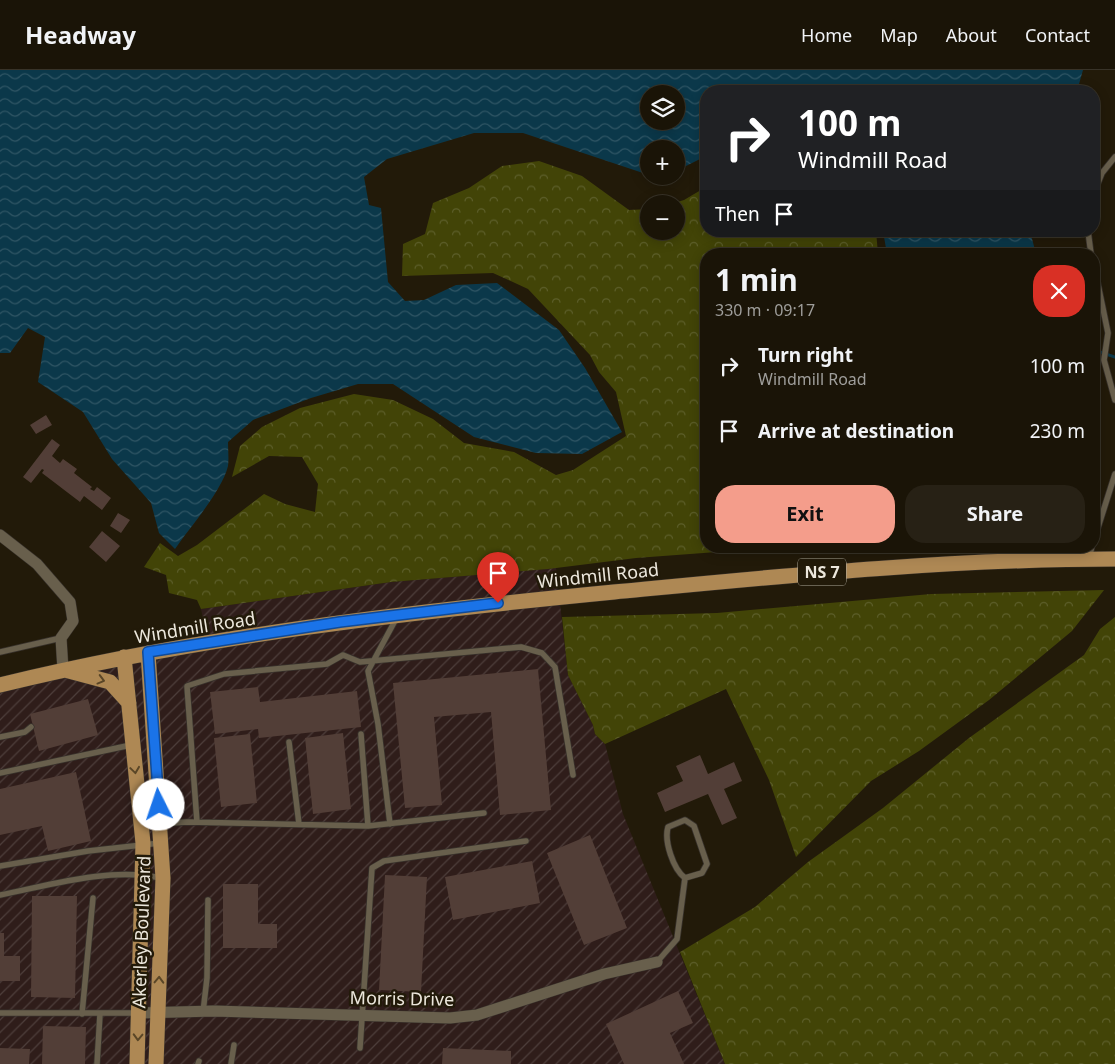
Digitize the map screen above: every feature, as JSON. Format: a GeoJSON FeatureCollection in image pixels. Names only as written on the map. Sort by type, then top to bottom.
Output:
{"type":"FeatureCollection","features":[{"type":"Feature","properties":{"kind":"main road","name":"Windmill Road"},"geometry":{"type":"LineString","coordinates":[[0,685],[148,652],[398,615],[517,601],[770,576],[1090,553],[1115,559]]}},
{"type":"Feature","properties":{"kind":"main road","name":"Akerley Boulevard"},"geometry":{"type":"LineString","coordinates":[[148,652],[163,878],[156,1064]]}},
{"type":"Feature","properties":{"kind":"main road","name":"Akerley Boulevard"},"geometry":{"type":"LineString","coordinates":[[124,657],[130,704],[131,745],[143,843],[137,1064]]}},
{"type":"Feature","properties":{"kind":"main road"},"geometry":{"type":"LineString","coordinates":[[63,670],[110,682],[130,704]]}},
{"type":"Feature","properties":{"kind":"street"},"geometry":{"type":"LineString","coordinates":[[0,535],[37,564],[70,602],[73,621],[61,638],[63,670]]}},
{"type":"Feature","properties":{"kind":"street","name":"Morris Drive"},"geometry":{"type":"LineString","coordinates":[[139,1013],[203,1012],[439,1018],[477,1015],[604,974],[646,967],[657,962]]}},
{"type":"Feature","properties":{"kind":"lane"},"geometry":{"type":"LineString","coordinates":[[1100,178],[1115,157]]}},
{"type":"Feature","properties":{"kind":"lane"},"geometry":{"type":"LineString","coordinates":[[1100,291],[1107,322],[1107,342],[1104,360],[1115,400]]}},
{"type":"Feature","properties":{"kind":"lane"},"geometry":{"type":"LineString","coordinates":[[1100,521],[1115,474]]}},
{"type":"Feature","properties":{"kind":"lane"},"geometry":{"type":"LineString","coordinates":[[390,824],[378,724],[368,671],[398,615]]}},
{"type":"Feature","properties":{"kind":"lane"},"geometry":{"type":"LineString","coordinates":[[0,652],[61,638]]}},
{"type":"Feature","properties":{"kind":"lane"},"geometry":{"type":"LineString","coordinates":[[197,822],[187,686],[224,674],[327,664],[342,655],[360,662],[521,647],[542,654],[555,667],[573,775]]}},
{"type":"Feature","properties":{"kind":"lane"},"geometry":{"type":"LineString","coordinates":[[0,737],[25,732],[31,727]]}},
{"type":"Feature","properties":{"kind":"lane"},"geometry":{"type":"LineString","coordinates":[[362,734],[368,826]]}},
{"type":"Feature","properties":{"kind":"lane"},"geometry":{"type":"LineString","coordinates":[[290,742],[298,824]]}},
{"type":"Feature","properties":{"kind":"lane"},"geometry":{"type":"LineString","coordinates":[[0,773],[131,745]]}},
{"type":"Feature","properties":{"kind":"lane"},"geometry":{"type":"LineString","coordinates":[[142,825],[197,822],[368,826],[484,813]]}},
{"type":"Feature","properties":{"kind":"lane"},"geometry":{"type":"LineString","coordinates":[[685,820],[694,826],[707,864],[702,873],[685,878],[679,874],[666,836],[668,827],[685,820]]}},
{"type":"Feature","properties":{"kind":"lane"},"geometry":{"type":"LineString","coordinates":[[0,866],[143,843],[162,842]]}},
{"type":"Feature","properties":{"kind":"lane"},"geometry":{"type":"LineString","coordinates":[[360,1048],[372,868],[376,864],[526,842]]}},
{"type":"Feature","properties":{"kind":"lane"},"geometry":{"type":"LineString","coordinates":[[0,895],[51,884],[142,874],[163,878]]}},
{"type":"Feature","properties":{"kind":"lane"},"geometry":{"type":"LineString","coordinates":[[657,962],[678,939],[685,878]]}},
{"type":"Feature","properties":{"kind":"lane"},"geometry":{"type":"LineString","coordinates":[[82,1014],[93,898]]}},
{"type":"Feature","properties":{"kind":"lane"},"geometry":{"type":"LineString","coordinates":[[203,1012],[207,978],[208,900]]}},
{"type":"Feature","properties":{"kind":"lane"},"geometry":{"type":"LineString","coordinates":[[0,1013],[139,1013]]}},
{"type":"Feature","properties":{"kind":"lane"},"geometry":{"type":"LineString","coordinates":[[97,1064],[100,1014]]}},
{"type":"Feature","properties":{"kind":"lane"},"geometry":{"type":"LineString","coordinates":[[231,1064],[234,1045]]}},
{"type":"Feature","properties":{"kind":"shaded area"},"geometry":{"type":"Polygon","coordinates":[[[556,568],[568,675],[593,725],[595,734],[605,744],[623,814],[725,1064],[0,1064],[0,684],[208,642],[201,609],[391,582],[556,568]]]}},
{"type":"Feature","properties":{"kind":"green space"},"geometry":{"type":"Polygon","coordinates":[[[539,161],[582,176],[629,210],[640,209],[640,240],[685,240],[685,199],[700,191],[700,237],[877,237],[877,248],[700,248],[700,553],[703,553],[636,558],[548,569],[391,582],[201,609],[197,600],[169,593],[166,575],[144,567],[160,543],[178,556],[197,545],[264,494],[285,504],[315,512],[318,484],[302,457],[269,456],[232,477],[240,446],[262,427],[300,408],[354,394],[393,400],[433,419],[464,443],[514,452],[556,475],[573,470],[626,436],[616,392],[599,372],[590,355],[528,289],[493,273],[402,276],[403,244],[425,234],[433,203],[469,188],[502,166],[539,161]]]}},
{"type":"Feature","properties":{"kind":"green space"},"geometry":{"type":"Polygon","coordinates":[[[1104,590],[1072,631],[989,700],[919,751],[871,781],[796,857],[769,780],[726,689],[605,744],[595,734],[593,725],[568,675],[562,617],[717,613],[931,594],[1104,590]]]}},
{"type":"Feature","properties":{"kind":"green space"},"geometry":{"type":"Polygon","coordinates":[[[1115,617],[1115,1064],[725,1064],[680,952],[755,907],[808,862],[883,808],[969,738],[1084,655],[1100,629],[1115,617]]]}},
{"type":"Feature","properties":{"kind":"water"},"geometry":{"type":"Polygon","coordinates":[[[0,70],[1083,70],[1079,85],[700,85],[700,159],[685,166],[685,140],[640,140],[640,172],[523,133],[474,133],[387,159],[364,177],[369,205],[381,208],[388,282],[405,301],[424,300],[456,285],[497,283],[559,330],[585,368],[622,432],[582,454],[536,453],[474,437],[393,384],[358,384],[311,398],[253,420],[228,442],[228,466],[225,476],[205,509],[175,549],[159,533],[151,503],[112,459],[83,412],[38,382],[45,337],[28,328],[10,353],[0,353],[0,70]]]}},
{"type":"Feature","properties":{"kind":"water"},"geometry":{"type":"Polygon","coordinates":[[[884,237],[1032,237],[1034,248],[886,248],[884,237]]]}},
{"type":"Feature","properties":{"kind":"building"},"geometry":{"type":"Polygon","coordinates":[[[46,415],[52,425],[36,434],[30,425],[46,415]]]}},
{"type":"Feature","properties":{"kind":"building"},"geometry":{"type":"Polygon","coordinates":[[[52,439],[60,445],[52,456],[60,463],[63,459],[77,469],[74,473],[92,487],[90,489],[94,491],[97,487],[111,498],[102,510],[84,496],[80,502],[42,473],[44,470],[42,469],[31,483],[23,477],[52,439]]]}},
{"type":"Feature","properties":{"kind":"building"},"geometry":{"type":"Polygon","coordinates":[[[118,513],[130,520],[121,533],[110,526],[118,513]]]}},
{"type":"Feature","properties":{"kind":"building"},"geometry":{"type":"Polygon","coordinates":[[[102,531],[120,546],[106,562],[89,547],[102,531]]]}},
{"type":"Feature","properties":{"kind":"building"},"geometry":{"type":"Polygon","coordinates":[[[538,669],[551,810],[500,815],[491,712],[434,717],[442,805],[405,808],[393,683],[538,669]]]}},
{"type":"Feature","properties":{"kind":"building"},"geometry":{"type":"Polygon","coordinates":[[[258,687],[260,702],[357,691],[361,727],[259,738],[258,729],[215,734],[210,692],[258,687]]]}},
{"type":"Feature","properties":{"kind":"building"},"geometry":{"type":"Polygon","coordinates":[[[88,699],[98,735],[39,751],[30,714],[88,699]]]}},
{"type":"Feature","properties":{"kind":"building"},"geometry":{"type":"Polygon","coordinates":[[[343,733],[351,809],[313,814],[305,738],[343,733]]]}},
{"type":"Feature","properties":{"kind":"building"},"geometry":{"type":"Polygon","coordinates":[[[250,734],[257,803],[221,807],[214,738],[250,734]]]}},
{"type":"Feature","properties":{"kind":"building"},"geometry":{"type":"Polygon","coordinates":[[[700,755],[708,774],[734,762],[742,781],[724,789],[737,818],[722,825],[708,794],[665,812],[657,793],[683,781],[676,766],[700,755]]]}},
{"type":"Feature","properties":{"kind":"building"},"geometry":{"type":"Polygon","coordinates":[[[76,772],[91,841],[48,851],[42,826],[0,835],[0,789],[76,772]]]}},
{"type":"Feature","properties":{"kind":"building"},"geometry":{"type":"Polygon","coordinates":[[[590,835],[627,928],[584,945],[547,853],[590,835]]]}},
{"type":"Feature","properties":{"kind":"building"},"geometry":{"type":"Polygon","coordinates":[[[532,861],[540,903],[453,920],[445,877],[532,861]]]}},
{"type":"Feature","properties":{"kind":"building"},"geometry":{"type":"Polygon","coordinates":[[[385,875],[427,877],[421,992],[379,990],[385,875]]]}},
{"type":"Feature","properties":{"kind":"building"},"geometry":{"type":"Polygon","coordinates":[[[223,884],[258,884],[258,924],[277,924],[277,948],[223,948],[223,884]]]}},
{"type":"Feature","properties":{"kind":"building"},"geometry":{"type":"Polygon","coordinates":[[[32,896],[77,896],[75,998],[31,997],[32,896]]]}},
{"type":"Feature","properties":{"kind":"building"},"geometry":{"type":"Polygon","coordinates":[[[0,933],[4,933],[4,956],[20,956],[20,981],[0,981],[0,933]]]}},
{"type":"Feature","properties":{"kind":"building"},"geometry":{"type":"Polygon","coordinates":[[[678,991],[693,1023],[670,1033],[684,1064],[624,1064],[606,1024],[678,991]]]}},
{"type":"Feature","properties":{"kind":"building"},"geometry":{"type":"Polygon","coordinates":[[[43,1026],[86,1027],[85,1064],[42,1064],[43,1026]]]}},
{"type":"Feature","properties":{"kind":"building"},"geometry":{"type":"Polygon","coordinates":[[[0,1048],[30,1049],[29,1064],[0,1064],[0,1048]]]}},
{"type":"Feature","properties":{"kind":"building"},"geometry":{"type":"Polygon","coordinates":[[[443,1048],[511,1051],[511,1064],[442,1064],[443,1048]]]}},
{"type":"Feature","properties":{"kind":"waterway"},"geometry":{"type":"LineString","coordinates":[[1100,352],[1115,357]]}},
{"type":"Feature","properties":{"kind":"route"},"geometry":{"type":"LineString","coordinates":[[159,805],[148,652],[340,622],[498,603]]}}]}
